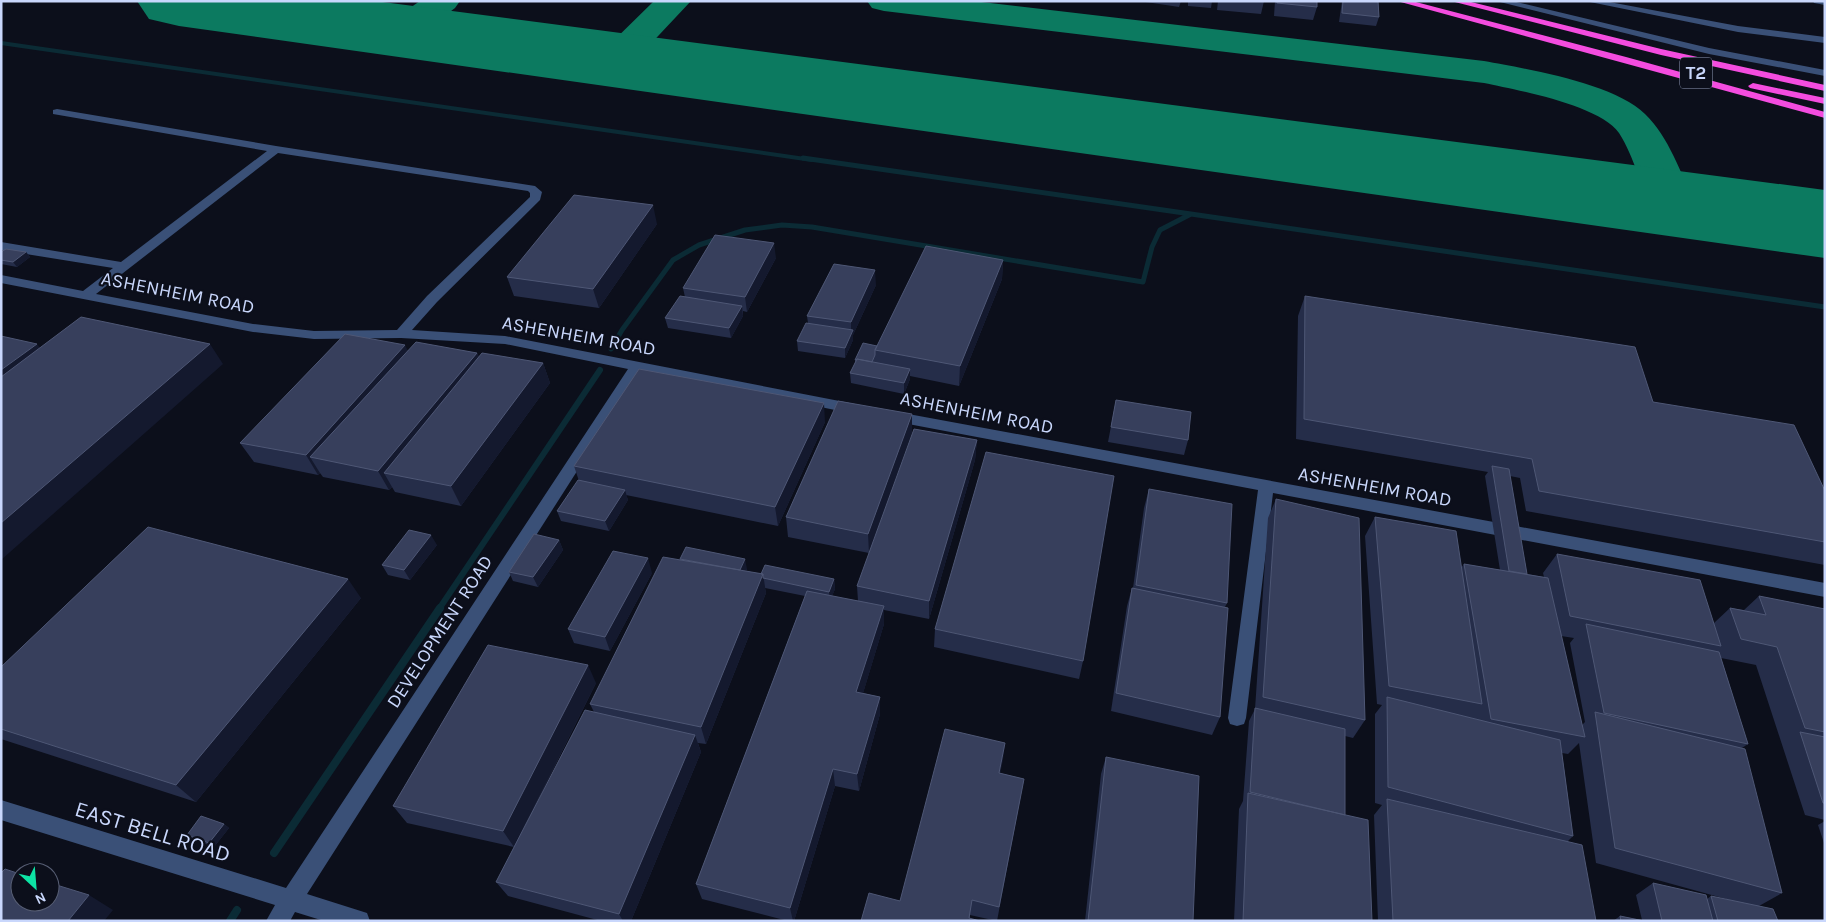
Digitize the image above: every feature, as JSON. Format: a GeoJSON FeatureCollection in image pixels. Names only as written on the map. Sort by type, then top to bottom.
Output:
{"type":"FeatureCollection","features":[{"type":"Feature","properties":{"kind":"highway"},"geometry":{"type":"LineString","coordinates":[[1401,1],[1825,115]]}},
{"type":"Feature","properties":{"kind":"highway"},"geometry":{"type":"LineString","coordinates":[[1455,1],[1661,52],[1825,88]]}},
{"type":"Feature","properties":{"kind":"highway","name":"T2"},"geometry":{"type":"LineString","coordinates":[[1567,45],[1825,101]]}},
{"type":"Feature","properties":{"kind":"highway","name":"T2"},"geometry":{"type":"LineString","coordinates":[[1661,52],[1825,83]]}},
{"type":"Feature","properties":{"kind":"street"},"geometry":{"type":"LineString","coordinates":[[1500,1],[1709,52],[1825,73]]}},
{"type":"Feature","properties":{"kind":"street"},"geometry":{"type":"LineString","coordinates":[[1589,1],[1738,30],[1825,40]]}},
{"type":"Feature","properties":{"kind":"street"},"geometry":{"type":"LineString","coordinates":[[1817,1],[1825,2]]}},
{"type":"Feature","properties":{"kind":"street"},"geometry":{"type":"LineString","coordinates":[[57,112],[276,149],[531,188],[536,192],[536,198],[432,299],[400,334]]}},
{"type":"Feature","properties":{"kind":"street"},"geometry":{"type":"LineString","coordinates":[[86,295],[276,149]]}},
{"type":"Feature","properties":{"kind":"street"},"geometry":{"type":"LineString","coordinates":[[1,246],[122,266]]}},
{"type":"Feature","properties":{"kind":"street","name":"ASHENHEIM ROAD"},"geometry":{"type":"LineString","coordinates":[[1,279],[253,328],[314,335],[400,334],[505,340],[876,413],[1825,590]]}},
{"type":"Feature","properties":{"kind":"street","name":"DEVELOPMENT ROAD"},"geometry":{"type":"LineString","coordinates":[[277,921],[638,365]]}},
{"type":"Feature","properties":{"kind":"street"},"geometry":{"type":"LineString","coordinates":[[1237,718],[1266,486]]}},
{"type":"Feature","properties":{"kind":"street","name":"EAST BELL ROAD"},"geometry":{"type":"LineString","coordinates":[[1,810],[359,921]]}},
{"type":"Feature","properties":{"kind":"building"},"geometry":{"type":"Polygon","coordinates":[[[1277,1],[1317,1],[1317,7],[1277,3],[1277,1]]]}},
{"type":"Feature","properties":{"kind":"building"},"geometry":{"type":"Polygon","coordinates":[[[1343,1],[1378,1],[1379,17],[1342,13],[1343,1]]]}},
{"type":"Feature","properties":{"kind":"building"},"geometry":{"type":"Polygon","coordinates":[[[574,195],[653,205],[593,289],[507,277],[574,195]]]}},
{"type":"Feature","properties":{"kind":"building"},"geometry":{"type":"Polygon","coordinates":[[[715,235],[774,243],[745,297],[683,288],[715,235]]]}},
{"type":"Feature","properties":{"kind":"building"},"geometry":{"type":"Polygon","coordinates":[[[926,246],[1003,260],[960,366],[875,350],[926,246]]]}},
{"type":"Feature","properties":{"kind":"building"},"geometry":{"type":"Polygon","coordinates":[[[6,249],[26,252],[13,262],[1,260],[1,252],[6,249]]]}},
{"type":"Feature","properties":{"kind":"building"},"geometry":{"type":"Polygon","coordinates":[[[834,264],[875,270],[851,322],[807,316],[834,264]]]}},
{"type":"Feature","properties":{"kind":"building"},"geometry":{"type":"Polygon","coordinates":[[[680,296],[742,306],[729,328],[665,318],[680,296]]]}},
{"type":"Feature","properties":{"kind":"building"},"geometry":{"type":"Polygon","coordinates":[[[1305,296],[1635,347],[1653,402],[1794,425],[1825,491],[1825,542],[1539,491],[1532,459],[1304,419],[1305,296]]]}},
{"type":"Feature","properties":{"kind":"building"},"geometry":{"type":"Polygon","coordinates":[[[81,317],[210,344],[1,523],[1,377],[81,317]]]}},
{"type":"Feature","properties":{"kind":"building"},"geometry":{"type":"Polygon","coordinates":[[[806,323],[853,330],[845,348],[797,341],[806,323]]]}},
{"type":"Feature","properties":{"kind":"building"},"geometry":{"type":"Polygon","coordinates":[[[345,334],[405,345],[306,455],[240,443],[345,334]]]}},
{"type":"Feature","properties":{"kind":"building"},"geometry":{"type":"Polygon","coordinates":[[[1,336],[37,344],[1,370],[1,336]]]}},
{"type":"Feature","properties":{"kind":"building"},"geometry":{"type":"Polygon","coordinates":[[[416,342],[477,353],[378,471],[310,457],[416,342]]]}},
{"type":"Feature","properties":{"kind":"building"},"geometry":{"type":"Polygon","coordinates":[[[863,343],[877,346],[872,362],[855,360],[863,343]]]}},
{"type":"Feature","properties":{"kind":"building"},"geometry":{"type":"Polygon","coordinates":[[[482,353],[543,363],[451,486],[384,473],[482,353]]]}},
{"type":"Feature","properties":{"kind":"building"},"geometry":{"type":"Polygon","coordinates":[[[857,359],[910,369],[904,383],[850,373],[857,359]]]}},
{"type":"Feature","properties":{"kind":"building"},"geometry":{"type":"Polygon","coordinates":[[[639,369],[824,403],[775,507],[574,466],[639,369]]]}},
{"type":"Feature","properties":{"kind":"building"},"geometry":{"type":"Polygon","coordinates":[[[1116,400],[1191,412],[1188,440],[1111,427],[1116,400]]]}},
{"type":"Feature","properties":{"kind":"building"},"geometry":{"type":"Polygon","coordinates":[[[838,401],[912,414],[868,534],[786,517],[838,401]]]}},
{"type":"Feature","properties":{"kind":"building"},"geometry":{"type":"Polygon","coordinates":[[[914,429],[977,440],[929,601],[857,586],[914,429]]]}},
{"type":"Feature","properties":{"kind":"building"},"geometry":{"type":"Polygon","coordinates":[[[986,452],[1114,476],[1083,661],[935,629],[986,452]]]}},
{"type":"Feature","properties":{"kind":"building"},"geometry":{"type":"Polygon","coordinates":[[[1492,466],[1509,469],[1527,574],[1509,571],[1492,466]]]}},
{"type":"Feature","properties":{"kind":"building"},"geometry":{"type":"Polygon","coordinates":[[[578,480],[625,490],[605,521],[557,511],[578,480]]]}},
{"type":"Feature","properties":{"kind":"building"},"geometry":{"type":"Polygon","coordinates":[[[1149,489],[1232,504],[1227,603],[1136,585],[1149,489]]]}},
{"type":"Feature","properties":{"kind":"building"},"geometry":{"type":"Polygon","coordinates":[[[1276,499],[1359,518],[1365,720],[1263,697],[1276,499]]]}},
{"type":"Feature","properties":{"kind":"building"},"geometry":{"type":"Polygon","coordinates":[[[1375,517],[1456,531],[1482,704],[1389,686],[1375,517]]]}},
{"type":"Feature","properties":{"kind":"building"},"geometry":{"type":"Polygon","coordinates":[[[148,527],[348,579],[176,785],[1,729],[1,667],[148,527]]]}},
{"type":"Feature","properties":{"kind":"building"},"geometry":{"type":"Polygon","coordinates":[[[409,530],[431,535],[404,570],[382,565],[409,530]]]}},
{"type":"Feature","properties":{"kind":"building"},"geometry":{"type":"Polygon","coordinates":[[[534,534],[559,540],[533,577],[509,572],[534,534]]]}},
{"type":"Feature","properties":{"kind":"building"},"geometry":{"type":"Polygon","coordinates":[[[686,547],[745,559],[740,570],[680,559],[686,547]]]}},
{"type":"Feature","properties":{"kind":"building"},"geometry":{"type":"Polygon","coordinates":[[[613,551],[648,558],[605,637],[568,629],[613,551]]]}},
{"type":"Feature","properties":{"kind":"building"},"geometry":{"type":"Polygon","coordinates":[[[1557,554],[1700,580],[1721,646],[1570,616],[1557,554]]]}},
{"type":"Feature","properties":{"kind":"building"},"geometry":{"type":"Polygon","coordinates":[[[663,557],[763,574],[701,727],[590,704],[663,557]]]}},
{"type":"Feature","properties":{"kind":"building"},"geometry":{"type":"Polygon","coordinates":[[[1464,564],[1548,578],[1585,737],[1491,719],[1464,564]]]}},
{"type":"Feature","properties":{"kind":"building"},"geometry":{"type":"Polygon","coordinates":[[[765,565],[834,579],[829,592],[763,578],[763,574],[761,574],[765,565]]]}},
{"type":"Feature","properties":{"kind":"building"},"geometry":{"type":"Polygon","coordinates":[[[1132,588],[1228,608],[1220,717],[1116,693],[1132,588]]]}},
{"type":"Feature","properties":{"kind":"building"},"geometry":{"type":"Polygon","coordinates":[[[807,591],[884,606],[856,692],[880,697],[857,774],[833,769],[790,908],[696,884],[807,591]]]}},
{"type":"Feature","properties":{"kind":"building"},"geometry":{"type":"Polygon","coordinates":[[[1759,596],[1825,609],[1825,732],[1805,728],[1777,647],[1741,639],[1730,608],[1766,615],[1759,596]]]}},
{"type":"Feature","properties":{"kind":"building"},"geometry":{"type":"Polygon","coordinates":[[[1586,624],[1719,652],[1748,744],[1604,713],[1586,624]]]}},
{"type":"Feature","properties":{"kind":"building"},"geometry":{"type":"Polygon","coordinates":[[[488,645],[588,665],[503,831],[393,806],[488,645]]]}},
{"type":"Feature","properties":{"kind":"building"},"geometry":{"type":"Polygon","coordinates":[[[1387,697],[1560,740],[1573,836],[1388,787],[1387,697]]]}},
{"type":"Feature","properties":{"kind":"building"},"geometry":{"type":"Polygon","coordinates":[[[1255,708],[1345,729],[1345,815],[1250,792],[1255,708]]]}},
{"type":"Feature","properties":{"kind":"building"},"geometry":{"type":"Polygon","coordinates":[[[585,710],[695,735],[619,914],[496,882],[585,710]]]}},
{"type":"Feature","properties":{"kind":"building"},"geometry":{"type":"Polygon","coordinates":[[[1595,712],[1745,749],[1782,893],[1615,848],[1595,712]]]}},
{"type":"Feature","properties":{"kind":"building"},"geometry":{"type":"Polygon","coordinates":[[[945,729],[1005,743],[999,773],[1024,779],[999,907],[972,900],[969,918],[980,921],[861,921],[869,893],[900,901],[945,729]]]}},
{"type":"Feature","properties":{"kind":"building"},"geometry":{"type":"Polygon","coordinates":[[[1800,732],[1825,737],[1825,803],[1823,803],[1800,732]]]}},
{"type":"Feature","properties":{"kind":"building"},"geometry":{"type":"Polygon","coordinates":[[[1106,757],[1199,776],[1193,921],[1088,921],[1106,757]]]}},
{"type":"Feature","properties":{"kind":"building"},"geometry":{"type":"Polygon","coordinates":[[[1248,793],[1368,820],[1372,921],[1243,921],[1248,793]]]}},
{"type":"Feature","properties":{"kind":"building"},"geometry":{"type":"Polygon","coordinates":[[[1387,799],[1582,845],[1596,921],[1393,921],[1387,799]]]}},
{"type":"Feature","properties":{"kind":"building"},"geometry":{"type":"Polygon","coordinates":[[[201,816],[224,824],[209,843],[187,835],[201,816]]]}},
{"type":"Feature","properties":{"kind":"building"},"geometry":{"type":"Polygon","coordinates":[[[5,869],[10,871],[10,912],[60,912],[60,886],[89,895],[68,921],[1,921],[1,873],[5,869]]]}},
{"type":"Feature","properties":{"kind":"building"},"geometry":{"type":"Polygon","coordinates":[[[1653,883],[1706,895],[1713,921],[1662,921],[1653,883]]]}},
{"type":"Feature","properties":{"kind":"building"},"geometry":{"type":"Polygon","coordinates":[[[1711,896],[1773,909],[1778,921],[1718,921],[1711,896]]]}},
{"type":"Feature","properties":{"kind":"building"},"geometry":{"type":"Polygon","coordinates":[[[1620,916],[1644,921],[1621,921],[1620,916]]]}},
{"type":"Feature","properties":{"kind":"waterway"},"geometry":{"type":"LineString","coordinates":[[1,43],[812,160]]}},
{"type":"Feature","properties":{"kind":"waterway"},"geometry":{"type":"LineString","coordinates":[[803,158],[1191,214]]}},
{"type":"Feature","properties":{"kind":"waterway"},"geometry":{"type":"LineString","coordinates":[[611,349],[622,330],[673,260],[699,245],[745,230],[782,225],[812,227],[1143,282],[1152,247],[1160,230],[1191,214]]}},
{"type":"Feature","properties":{"kind":"waterway"},"geometry":{"type":"LineString","coordinates":[[1191,214],[1825,307]]}},
{"type":"Feature","properties":{"kind":"waterway"},"geometry":{"type":"LineString","coordinates":[[439,609],[600,370]]}},
{"type":"Feature","properties":{"kind":"waterway"},"geometry":{"type":"LineString","coordinates":[[274,853],[440,608]]}},
{"type":"Feature","properties":{"kind":"waterway"},"geometry":{"type":"LineString","coordinates":[[230,921],[237,910]]}},
{"type":"Feature","properties":{"kind":"taxiway"},"geometry":{"type":"LineString","coordinates":[[401,31],[443,1]]}},
{"type":"Feature","properties":{"kind":"taxiway"},"geometry":{"type":"LineString","coordinates":[[615,60],[674,1]]}},
{"type":"Feature","properties":{"kind":"taxiway"},"geometry":{"type":"LineString","coordinates":[[884,1],[1484,72],[1540,84],[1603,104],[1631,122],[1648,149],[1673,203]]}},
{"type":"Feature","properties":{"kind":"runway"},"geometry":{"type":"LineString","coordinates":[[179,1],[1825,224]]}}]}
